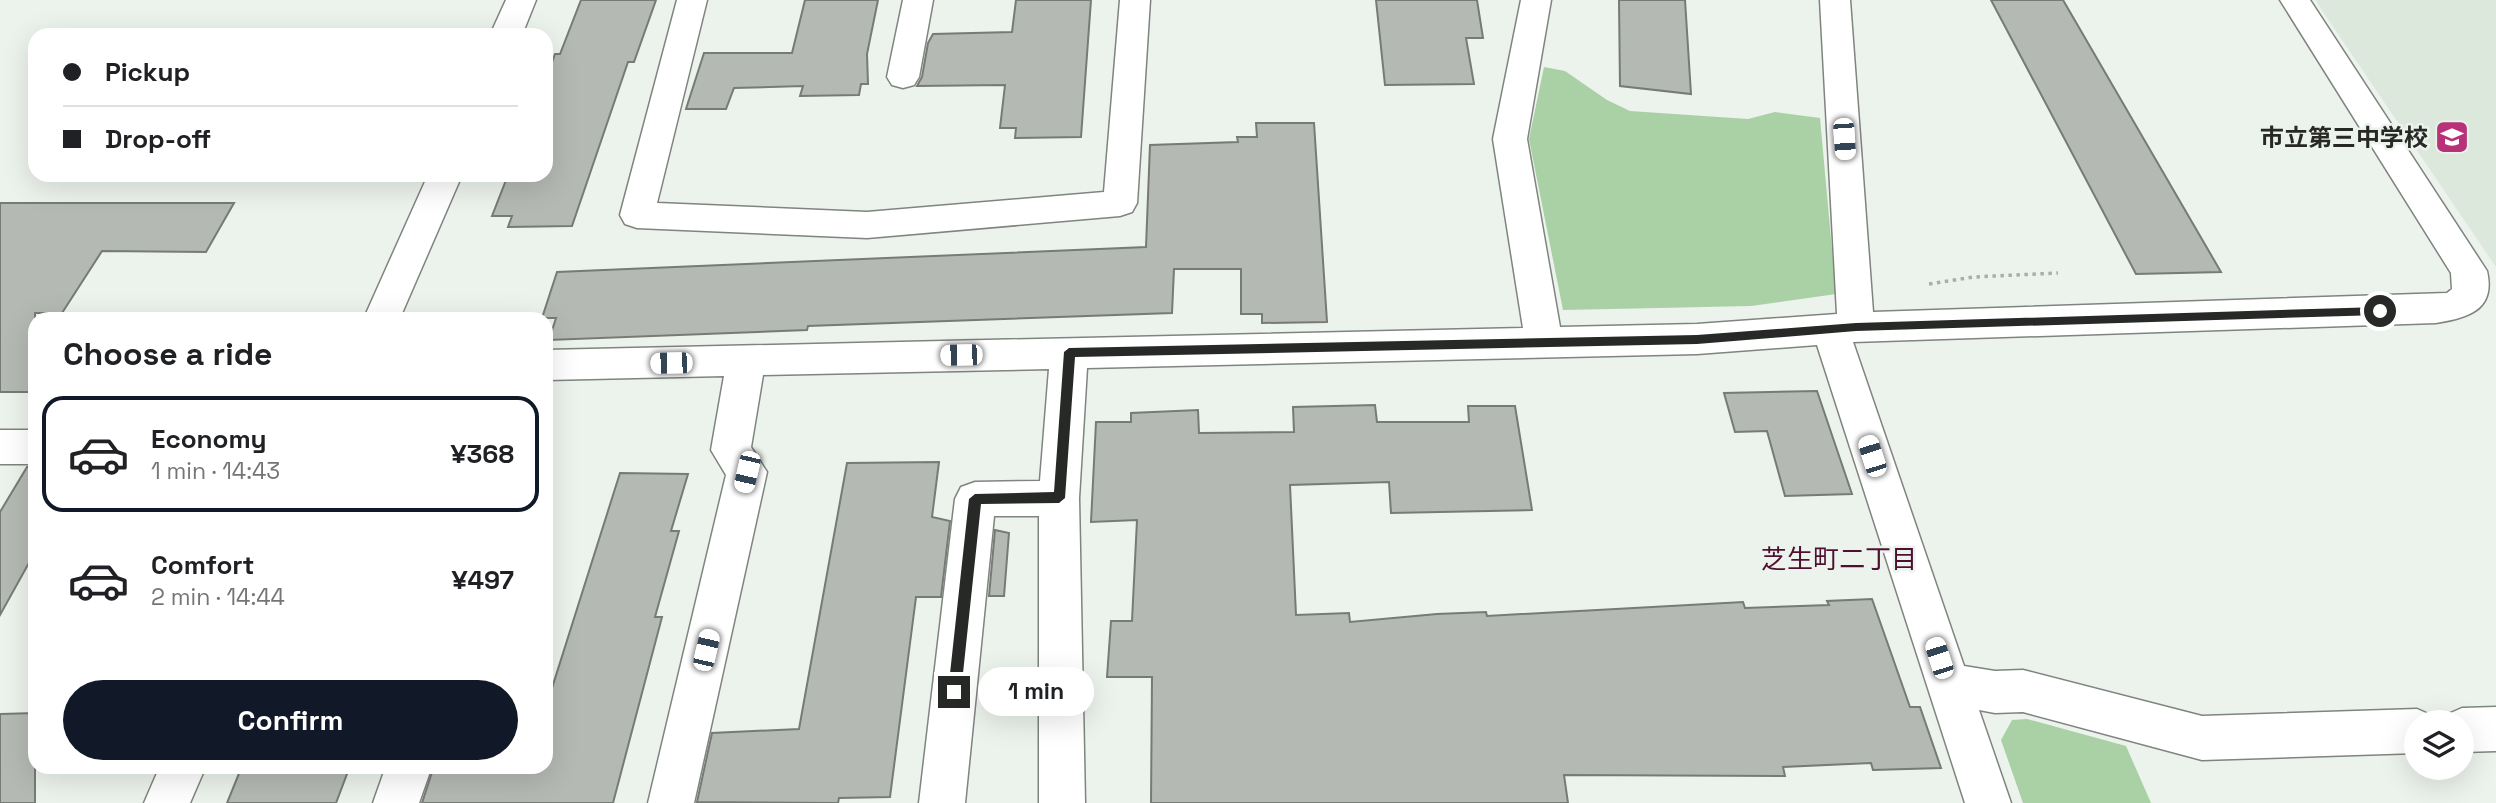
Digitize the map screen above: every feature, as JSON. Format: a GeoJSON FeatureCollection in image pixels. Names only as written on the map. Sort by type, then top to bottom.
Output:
{"type":"FeatureCollection","features":[{"type":"Feature","properties":{"kind":"street"},"geometry":{"type":"LineString","coordinates":[[509,28],[521,0]]}},
{"type":"Feature","properties":{"kind":"street"},"geometry":{"type":"LineString","coordinates":[[692,0],[637,215],[867,225],[1120,203],[1135,0]]}},
{"type":"Feature","properties":{"kind":"street"},"geometry":{"type":"LineString","coordinates":[[903,78],[918,0]]}},
{"type":"Feature","properties":{"kind":"street"},"geometry":{"type":"LineString","coordinates":[[1536,0],[1510,139],[1544,344]]}},
{"type":"Feature","properties":{"kind":"street"},"geometry":{"type":"LineString","coordinates":[[1835,0],[1843,328],[1948,684],[1988,803]]}},
{"type":"Feature","properties":{"kind":"street"},"geometry":{"type":"LineString","coordinates":[[553,365],[1697,340],[1843,328],[2436,309],[2456,306],[2465,301],[2472,288],[2469,271],[2295,0]]}},
{"type":"Feature","properties":{"kind":"street"},"geometry":{"type":"LineString","coordinates":[[385,312],[442,182]]}},
{"type":"Feature","properties":{"kind":"street"},"geometry":{"type":"LineString","coordinates":[[1062,803],[1059,498],[1069,352]]}},
{"type":"Feature","properties":{"kind":"street"},"geometry":{"type":"LineString","coordinates":[[671,803],[747,472],[731,450],[746,361]]}},
{"type":"Feature","properties":{"kind":"street"},"geometry":{"type":"LineString","coordinates":[[0,447],[28,447]]}},
{"type":"Feature","properties":{"kind":"street"},"geometry":{"type":"LineString","coordinates":[[942,803],[975,499],[1059,498]]}},
{"type":"Feature","properties":{"kind":"street"},"geometry":{"type":"LineString","coordinates":[[1948,684],[1996,692],[2023,691],[2202,738],[2404,731]]}},
{"type":"Feature","properties":{"kind":"street"},"geometry":{"type":"LineString","coordinates":[[2474,730],[2496,729]]}},
{"type":"Feature","properties":{"kind":"street"},"geometry":{"type":"LineString","coordinates":[[167,803],[180,774]]}},
{"type":"Feature","properties":{"kind":"street"},"geometry":{"type":"LineString","coordinates":[[396,803],[406,774]]}},
{"type":"Feature","properties":{"kind":"path"},"geometry":{"type":"LineString","coordinates":[[1923,286],[1974,278],[2058,273]]}},
{"type":"Feature","properties":{"kind":"shaded area","name":"市立第三中学校"},"geometry":{"type":"Polygon","coordinates":[[[2316,0],[2496,0],[2496,267],[2319,6],[2316,0]]]}},
{"type":"Feature","properties":{"kind":"green space"},"geometry":{"type":"Polygon","coordinates":[[[1544,67],[1565,71],[1607,100],[1630,111],[1748,119],[1775,112],[1820,118],[1836,294],[1751,306],[1563,310],[1529,139],[1544,67]]]}},
{"type":"Feature","properties":{"kind":"green space"},"geometry":{"type":"Polygon","coordinates":[[[2027,719],[2126,746],[2151,803],[2023,803],[2001,740],[2012,720],[2027,719]]]}},
{"type":"Feature","properties":{"kind":"building"},"geometry":{"type":"Polygon","coordinates":[[[581,0],[656,0],[634,62],[628,62],[572,226],[508,227],[512,216],[492,216],[505,182],[553,182],[553,59],[555,54],[560,54],[581,0]]]}},
{"type":"Feature","properties":{"kind":"building"},"geometry":{"type":"Polygon","coordinates":[[[805,0],[878,0],[867,54],[868,84],[861,84],[859,95],[800,96],[803,86],[734,88],[726,109],[686,109],[704,53],[792,53],[805,0]]]}},
{"type":"Feature","properties":{"kind":"building"},"geometry":{"type":"Polygon","coordinates":[[[1016,0],[1091,0],[1081,137],[1015,138],[1016,128],[1000,128],[1005,85],[917,86],[922,77],[928,43],[933,34],[1012,32],[1016,0]]]}},
{"type":"Feature","properties":{"kind":"building"},"geometry":{"type":"Polygon","coordinates":[[[1376,0],[1477,0],[1483,38],[1466,38],[1474,84],[1385,85],[1376,0]]]}},
{"type":"Feature","properties":{"kind":"building"},"geometry":{"type":"Polygon","coordinates":[[[1619,0],[1685,0],[1691,94],[1620,86],[1619,0]]]}},
{"type":"Feature","properties":{"kind":"building"},"geometry":{"type":"Polygon","coordinates":[[[1991,0],[2063,0],[2221,272],[2136,274],[1991,0]]]}},
{"type":"Feature","properties":{"kind":"building"},"geometry":{"type":"Polygon","coordinates":[[[1256,123],[1314,123],[1327,322],[1262,323],[1262,314],[1241,314],[1241,269],[1174,269],[1172,313],[808,326],[807,330],[553,340],[556,318],[553,318],[553,312],[544,312],[557,272],[1146,247],[1150,145],[1238,142],[1237,137],[1257,137],[1256,123]]]}},
{"type":"Feature","properties":{"kind":"building"},"geometry":{"type":"Polygon","coordinates":[[[0,203],[234,203],[206,252],[102,251],[63,312],[28,312],[28,392],[0,392],[0,203]]]}},
{"type":"Feature","properties":{"kind":"building"},"geometry":{"type":"Polygon","coordinates":[[[1817,391],[1852,494],[1785,496],[1767,431],[1735,432],[1724,393],[1817,391]]]}},
{"type":"Feature","properties":{"kind":"building"},"geometry":{"type":"Polygon","coordinates":[[[1375,405],[1377,422],[1469,422],[1468,406],[1515,406],[1532,510],[1391,513],[1389,482],[1290,485],[1296,615],[1349,613],[1350,622],[1437,614],[1486,612],[1487,616],[1743,602],[1745,608],[1829,605],[1827,601],[1872,599],[1910,707],[1920,707],[1941,768],[1873,770],[1871,763],[1783,767],[1785,776],[1564,775],[1568,803],[1151,803],[1152,677],[1107,677],[1111,621],[1132,621],[1137,520],[1091,522],[1096,422],[1131,422],[1131,413],[1198,410],[1199,433],[1294,432],[1293,407],[1375,405]]]}},
{"type":"Feature","properties":{"kind":"building"},"geometry":{"type":"Polygon","coordinates":[[[939,462],[932,517],[950,521],[941,597],[916,597],[890,797],[839,798],[838,803],[697,802],[712,733],[799,729],[847,463],[939,462]]]}},
{"type":"Feature","properties":{"kind":"building"},"geometry":{"type":"Polygon","coordinates":[[[28,467],[28,565],[0,615],[0,512],[28,467]]]}},
{"type":"Feature","properties":{"kind":"building"},"geometry":{"type":"Polygon","coordinates":[[[620,473],[688,474],[671,531],[679,531],[655,617],[662,617],[613,803],[422,803],[431,774],[553,774],[553,685],[620,473]]]}},
{"type":"Feature","properties":{"kind":"building"},"geometry":{"type":"Polygon","coordinates":[[[995,530],[1009,533],[1004,596],[989,596],[995,530]]]}},
{"type":"Feature","properties":{"kind":"building"},"geometry":{"type":"Polygon","coordinates":[[[28,713],[28,774],[35,774],[35,803],[0,803],[0,714],[28,713]]]}},
{"type":"Feature","properties":{"kind":"building"},"geometry":{"type":"Polygon","coordinates":[[[239,774],[347,774],[336,803],[227,803],[239,774]]]}},
{"type":"Feature","properties":{"kind":"place","name":"市立第三中学校"},"geometry":{"type":"Point","coordinates":[2452,137]}},
{"type":"Feature","properties":{"kind":"district","name":"芝生町二丁目"},"geometry":{"type":"Point","coordinates":[1839,559]}},
{"type":"Feature","properties":{"kind":"route"},"geometry":{"type":"LineString","coordinates":[[954,692],[975,499],[1059,498],[1069,352],[1697,340],[1856,327],[2380,311]]}}]}
